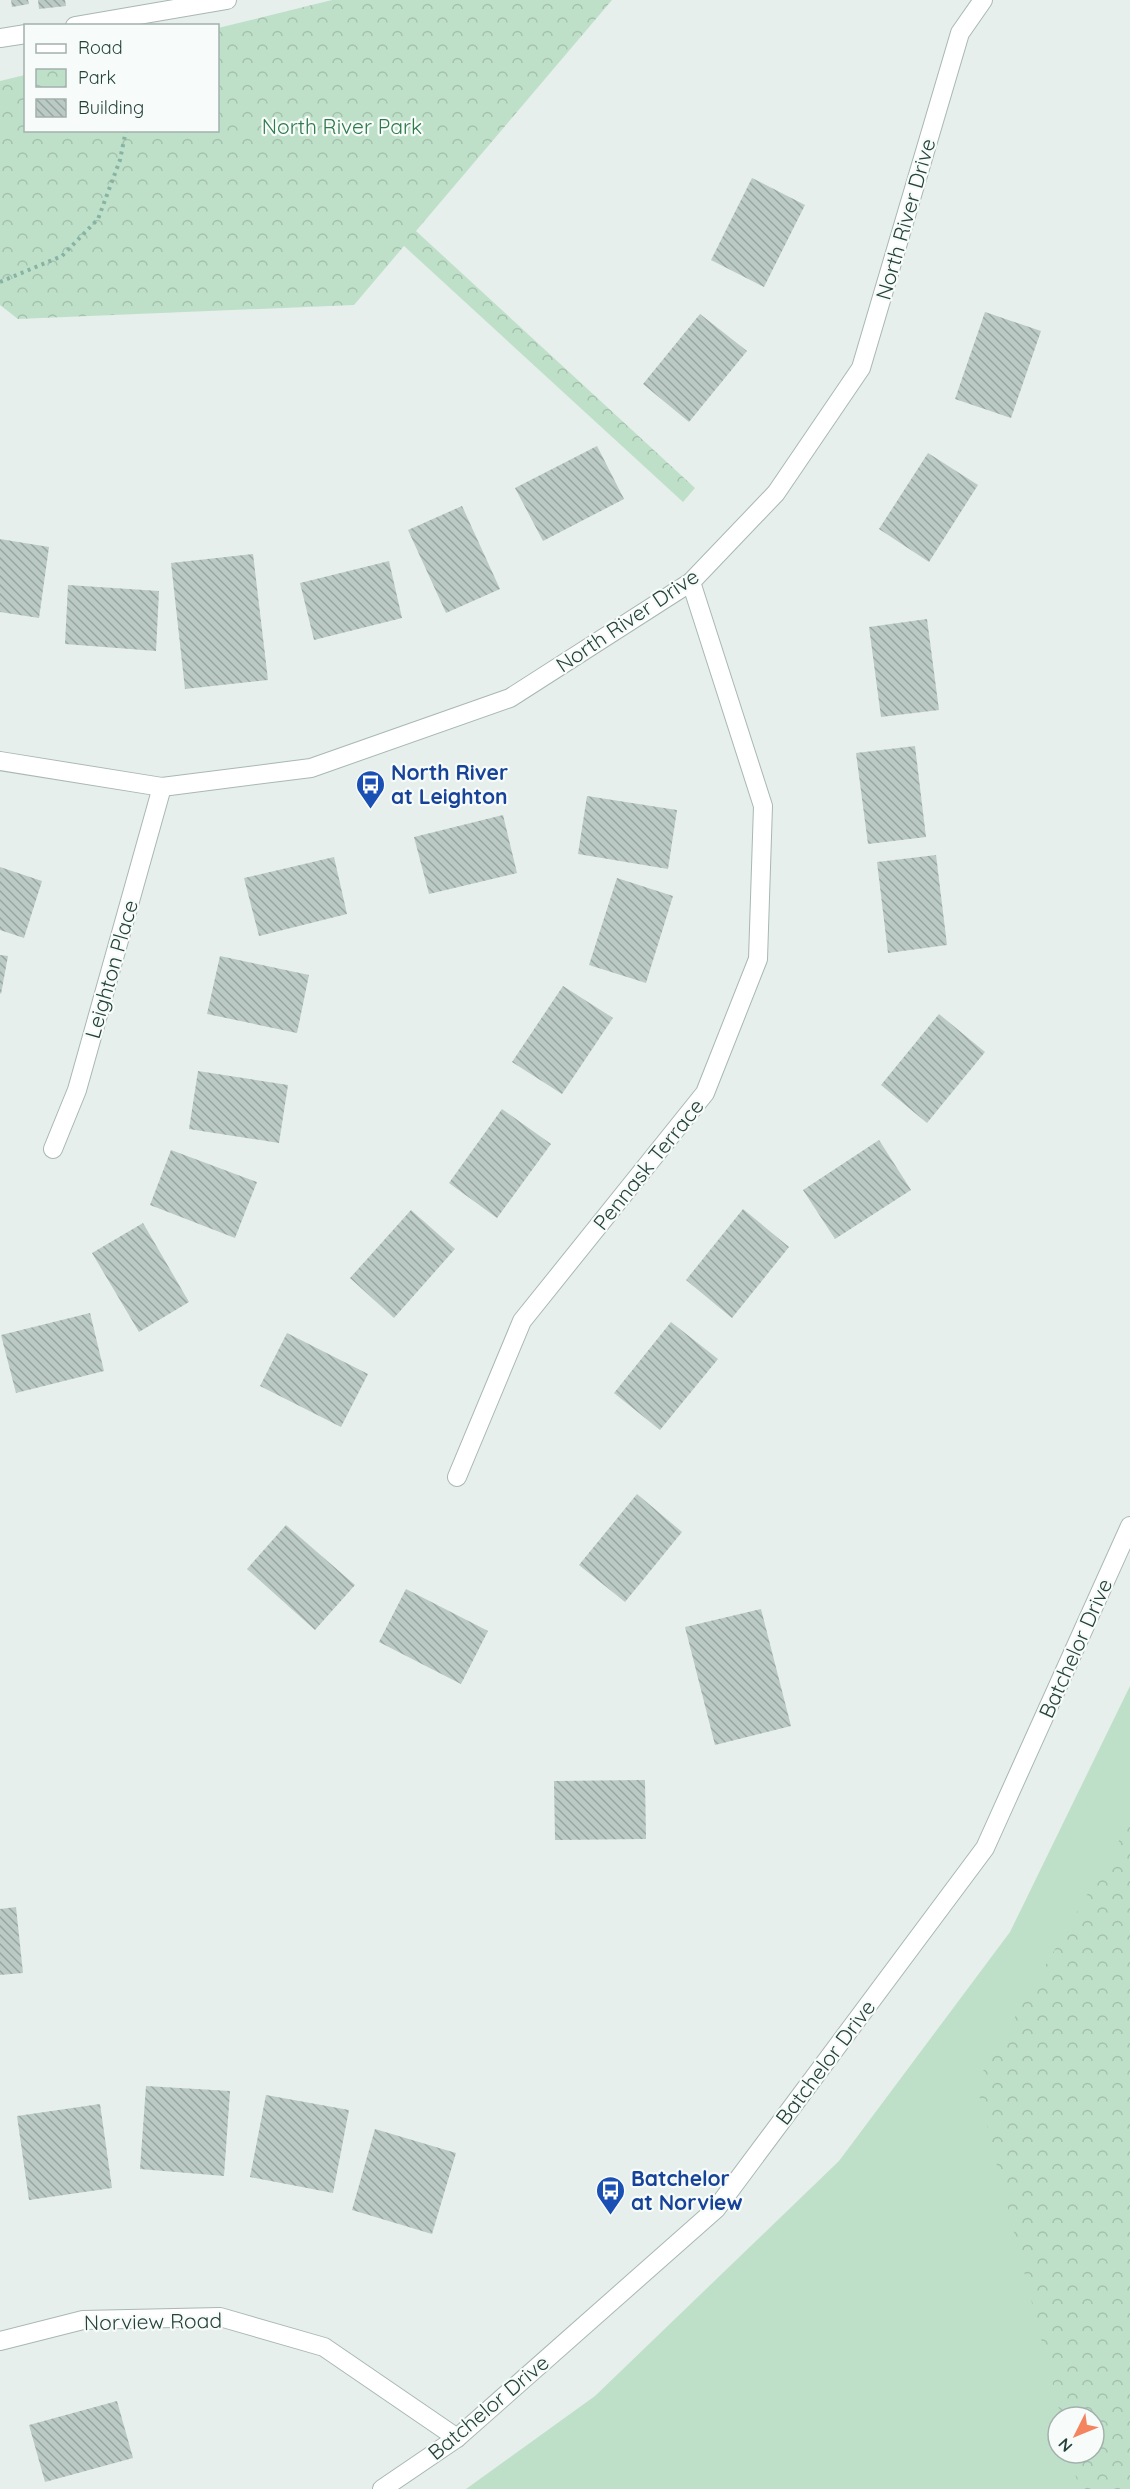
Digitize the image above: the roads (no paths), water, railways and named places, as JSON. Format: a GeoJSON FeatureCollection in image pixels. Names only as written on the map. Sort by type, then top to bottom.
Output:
{"type":"FeatureCollection","features":[{"type":"Feature","properties":{"kind":"street"},"geometry":{"type":"LineString","coordinates":[[87,24],[227,0]]}},
{"type":"Feature","properties":{"kind":"street","name":"North River Drive"},"geometry":{"type":"LineString","coordinates":[[0,761],[162,787],[311,768],[510,698],[691,582],[776,493],[861,368],[960,33],[983,0]]}},
{"type":"Feature","properties":{"kind":"street"},"geometry":{"type":"LineString","coordinates":[[0,38],[24,34]]}},
{"type":"Feature","properties":{"kind":"street","name":"Pennask Terrace"},"geometry":{"type":"LineString","coordinates":[[457,1478],[522,1321],[705,1094],[758,960],[763,806],[691,582]]}},
{"type":"Feature","properties":{"kind":"street","name":"Leighton Place"},"geometry":{"type":"LineString","coordinates":[[53,1149],[77,1090],[162,787]]}},
{"type":"Feature","properties":{"kind":"street","name":"Batchelor Drive"},"geometry":{"type":"LineString","coordinates":[[382,2489],[457,2438],[716,2209],[985,1848],[1130,1526]]}},
{"type":"Feature","properties":{"kind":"street","name":"Norview Road"},"geometry":{"type":"LineString","coordinates":[[0,2341],[82,2320],[220,2317],[324,2347],[457,2438]]}},
{"type":"Feature","properties":{"kind":"place","name":"North River at Leighton"},"geometry":{"type":"Point","coordinates":[370,810]}},
{"type":"Feature","properties":{"kind":"place","name":"Batchelor at Norview"},"geometry":{"type":"Point","coordinates":[610,2216]}},
{"type":"Feature","properties":{"kind":"park label","name":"North River Park"},"geometry":{"type":"Point","coordinates":[342,126]}}]}
